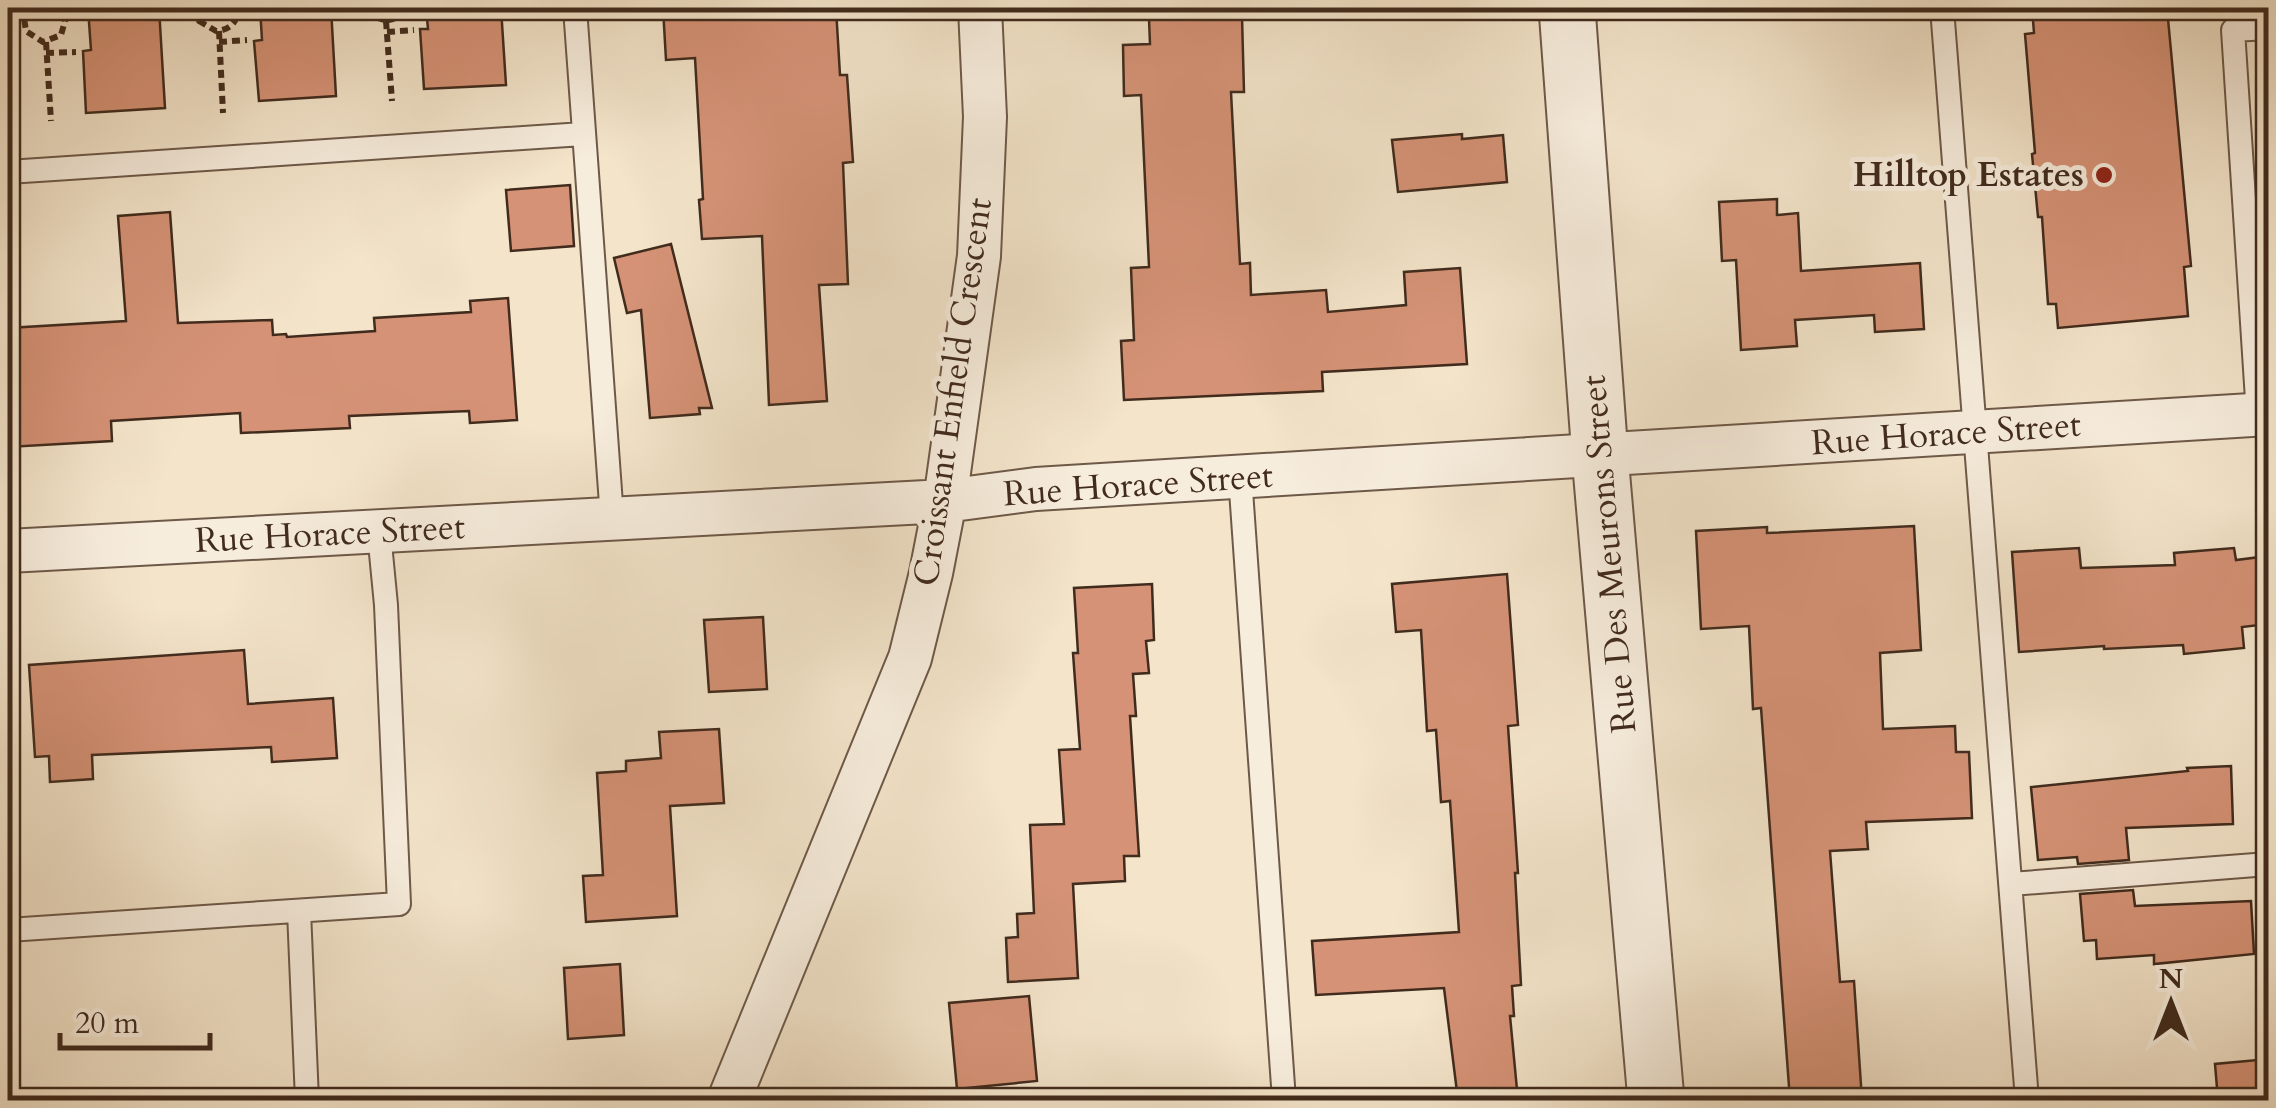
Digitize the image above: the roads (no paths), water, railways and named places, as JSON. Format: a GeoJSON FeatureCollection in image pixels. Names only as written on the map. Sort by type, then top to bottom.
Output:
{"type":"FeatureCollection","features":[{"type":"Feature","properties":{"kind":"street","name":"Croissant Enfield Crescent"},"geometry":{"type":"LineString","coordinates":[[729,1100],[910,658],[945,501],[979,256],[985,117],[980,8]]}},
{"type":"Feature","properties":{"kind":"street","name":"Rue Des Meurons Street"},"geometry":{"type":"LineString","coordinates":[[1567,8],[1600,456],[1656,1100]]}},
{"type":"Feature","properties":{"kind":"street","name":"Rue Horace Street"},"geometry":{"type":"LineString","coordinates":[[8,551],[945,501],[1036,489],[2263,414]]}},
{"type":"Feature","properties":{"kind":"lane"},"geometry":{"type":"LineString","coordinates":[[575,8],[612,518]]}},
{"type":"Feature","properties":{"kind":"lane"},"geometry":{"type":"LineString","coordinates":[[1942,8],[2027,1100]]}},
{"type":"Feature","properties":{"kind":"lane"},"geometry":{"type":"LineString","coordinates":[[2263,414],[2233,30],[2268,28]]}},
{"type":"Feature","properties":{"kind":"lane"},"geometry":{"type":"LineString","coordinates":[[8,172],[582,134]]}},
{"type":"Feature","properties":{"kind":"lane"},"geometry":{"type":"LineString","coordinates":[[1240,476],[1284,1100]]}},
{"type":"Feature","properties":{"kind":"lane"},"geometry":{"type":"LineString","coordinates":[[8,930],[399,904],[386,605],[379,532]]}},
{"type":"Feature","properties":{"kind":"lane"},"geometry":{"type":"LineString","coordinates":[[2011,884],[2268,864]]}},
{"type":"Feature","properties":{"kind":"lane"},"geometry":{"type":"LineString","coordinates":[[299,910],[306,1100]]}},
{"type":"Feature","properties":{"kind":"place","name":"Hilltop Estates"},"geometry":{"type":"Point","coordinates":[2104,175]}}]}
